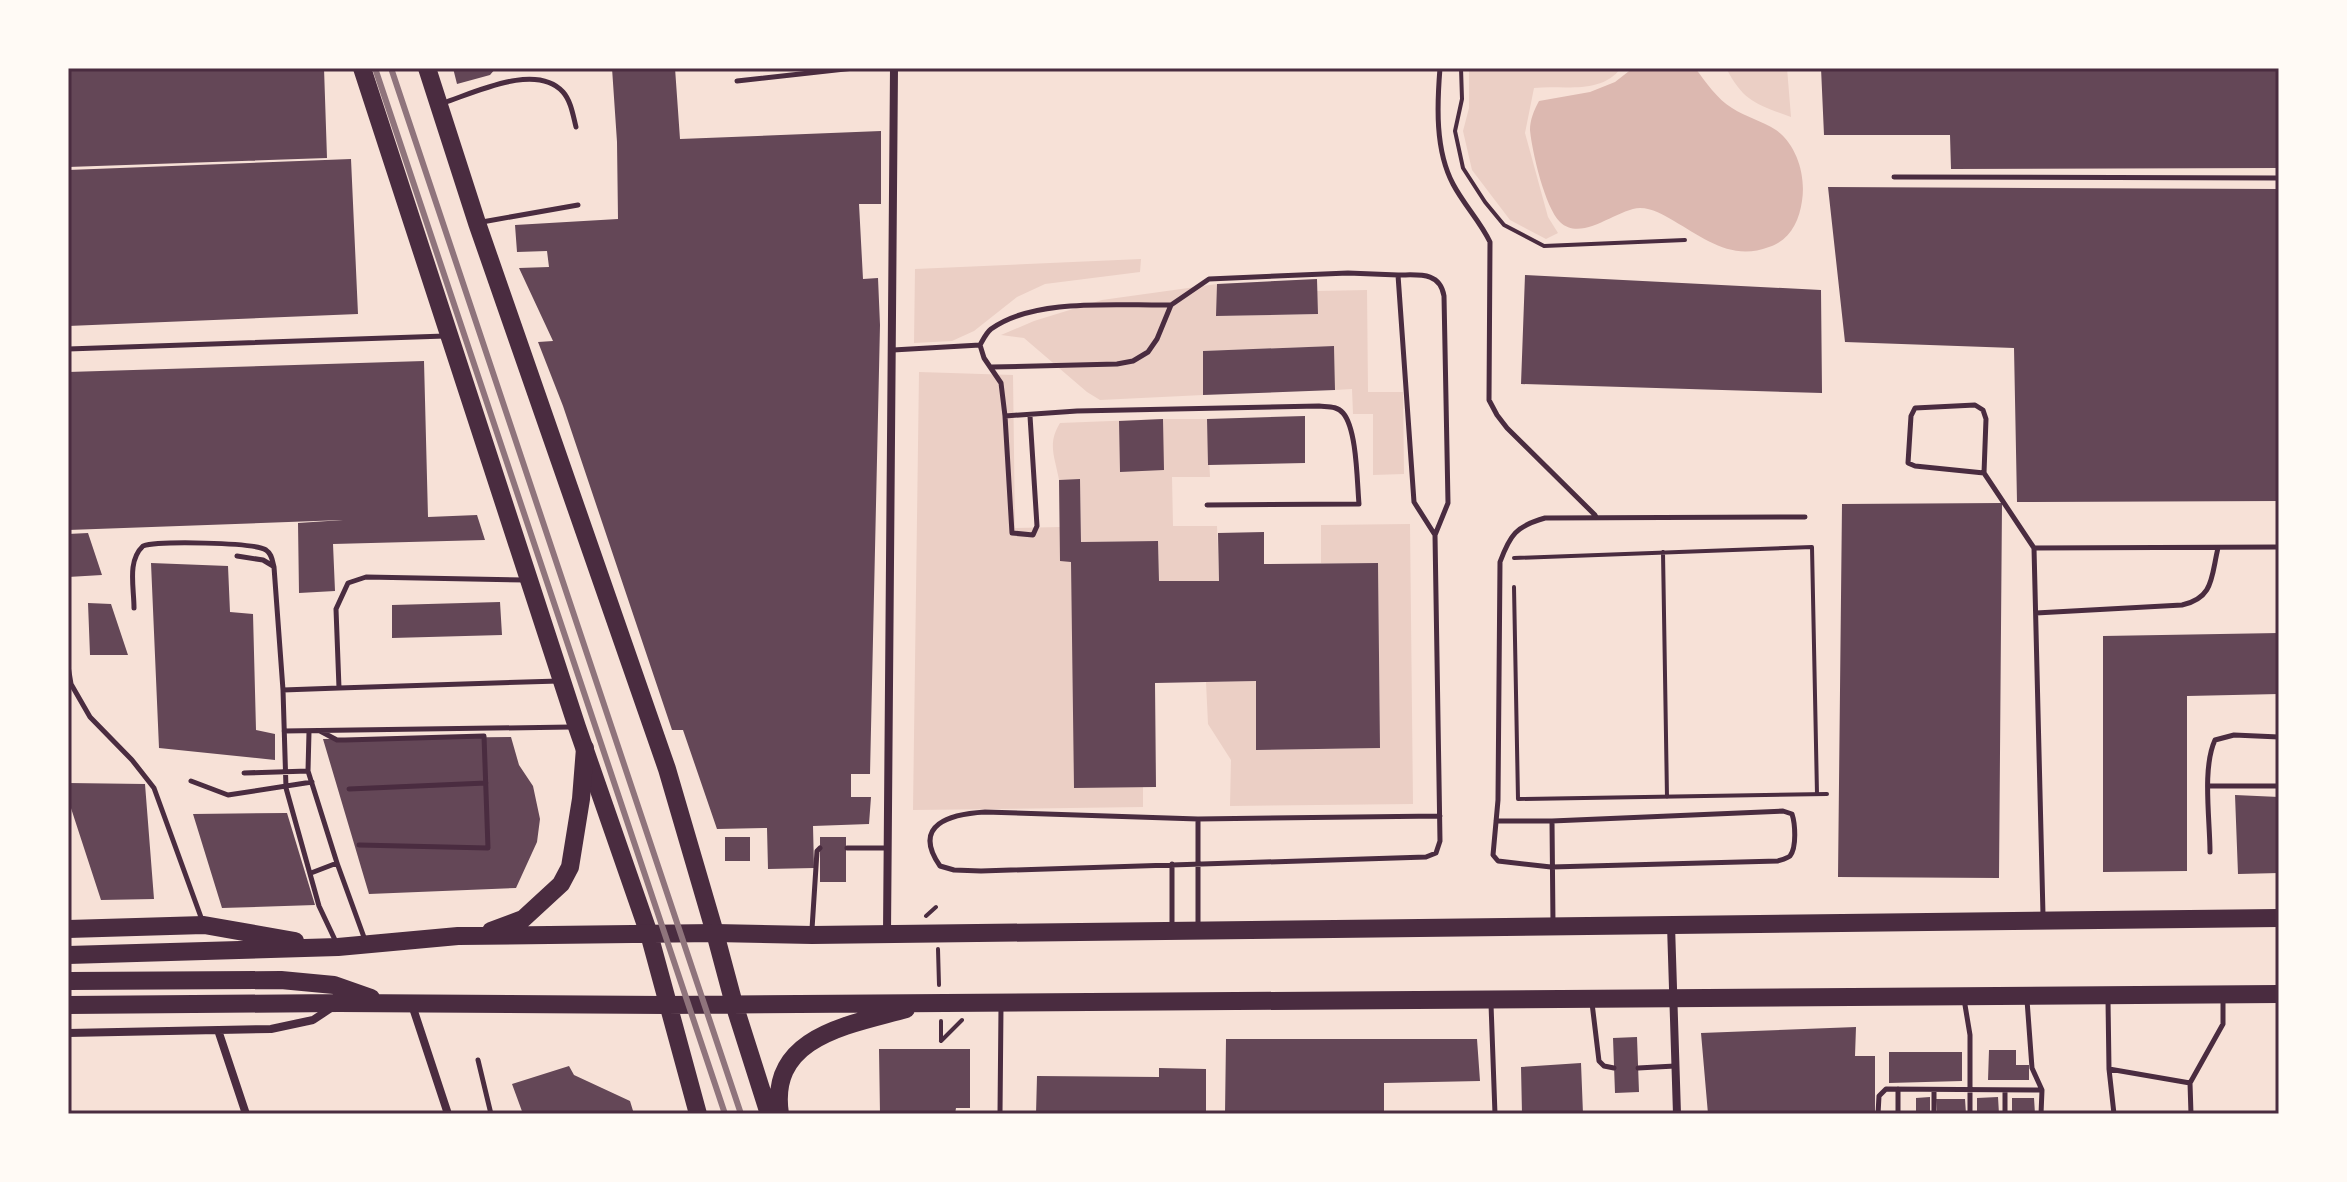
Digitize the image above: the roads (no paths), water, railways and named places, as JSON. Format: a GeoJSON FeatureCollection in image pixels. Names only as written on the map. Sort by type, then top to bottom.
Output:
{"type":"FeatureCollection","features":[{"type":"Feature","properties":{"kind":"main road"},"geometry":{"type":"LineString","coordinates":[[362,68],[577,727],[649,934],[698,1114]]}},
{"type":"Feature","properties":{"kind":"main road"},"geometry":{"type":"LineString","coordinates":[[427,68],[477,223],[667,769],[769,1114]]}},
{"type":"Feature","properties":{"kind":"main road"},"geometry":{"type":"LineString","coordinates":[[68,955],[367,945],[498,930],[523,919],[561,884],[570,867],[585,748]]}},
{"type":"Feature","properties":{"kind":"main road"},"geometry":{"type":"LineString","coordinates":[[458,936],[812,935],[2279,918]]}},
{"type":"Feature","properties":{"kind":"main road"},"geometry":{"type":"LineString","coordinates":[[68,929],[204,925],[332,947]]}},
{"type":"Feature","properties":{"kind":"main road"},"geometry":{"type":"LineString","coordinates":[[68,981],[281,980],[334,985],[385,1004]]}},
{"type":"Feature","properties":{"kind":"main road"},"geometry":{"type":"LineString","coordinates":[[68,1005],[936,1004],[1673,996],[2279,994]]}},
{"type":"Feature","properties":{"kind":"main road"},"geometry":{"type":"LineString","coordinates":[[780,1114],[783,1069],[804,1045],[831,1031],[936,1004]]}},
{"type":"Feature","properties":{"kind":"street"},"geometry":{"type":"LineString","coordinates":[[887,934],[894,68]]}},
{"type":"Feature","properties":{"kind":"street"},"geometry":{"type":"LineString","coordinates":[[1671,925],[1677,1114]]}},
{"type":"Feature","properties":{"kind":"street"},"geometry":{"type":"LineString","coordinates":[[68,1033],[271,1029],[313,1020],[339,1003]]}},
{"type":"Feature","properties":{"kind":"street"},"geometry":{"type":"LineString","coordinates":[[412,1005],[448,1114]]}},
{"type":"Feature","properties":{"kind":"street"},"geometry":{"type":"LineString","coordinates":[[218,1030],[246,1114]]}},
{"type":"Feature","properties":{"kind":"lane"},"geometry":{"type":"LineString","coordinates":[[737,81],[854,68]]}},
{"type":"Feature","properties":{"kind":"lane"},"geometry":{"type":"LineString","coordinates":[[1440,68],[1436,111],[1451,181],[1467,208],[1481,223],[1490,242],[1489,400],[1507,428],[1596,516]]}},
{"type":"Feature","properties":{"kind":"lane"},"geometry":{"type":"LineString","coordinates":[[439,105],[511,80],[539,80],[554,84],[565,93],[576,127]]}},
{"type":"Feature","properties":{"kind":"lane"},"geometry":{"type":"LineString","coordinates":[[1894,177],[2279,178]]}},
{"type":"Feature","properties":{"kind":"lane"},"geometry":{"type":"LineString","coordinates":[[477,223],[578,205]]}},
{"type":"Feature","properties":{"kind":"lane"},"geometry":{"type":"LineString","coordinates":[[1030,416],[1037,526],[1033,535],[1012,533],[1001,383],[984,358],[980,345],[989,331],[1023,313],[1065,308],[1171,305],[1209,279],[1348,273],[1428,275],[1443,285],[1448,503],[1435,535],[1440,816],[1440,841],[1436,853],[1426,857],[954,870],[940,866],[931,854],[932,834],[941,820],[957,814],[985,812],[1198,819],[1440,816]]}},
{"type":"Feature","properties":{"kind":"lane"},"geometry":{"type":"LineString","coordinates":[[1398,275],[1414,502],[1435,535]]}},
{"type":"Feature","properties":{"kind":"lane"},"geometry":{"type":"LineString","coordinates":[[991,367],[1133,361],[1148,352],[1157,339],[1171,305]]}},
{"type":"Feature","properties":{"kind":"lane"},"geometry":{"type":"LineString","coordinates":[[68,349],[450,336]]}},
{"type":"Feature","properties":{"kind":"lane"},"geometry":{"type":"LineString","coordinates":[[893,350],[980,345]]}},
{"type":"Feature","properties":{"kind":"lane"},"geometry":{"type":"LineString","coordinates":[[1984,473],[1908,463],[1911,416],[1915,408],[1975,405],[1983,410],[1986,419],[1984,473],[2034,548],[2043,920]]}},
{"type":"Feature","properties":{"kind":"lane"},"geometry":{"type":"LineString","coordinates":[[1005,416],[1077,411],[1319,406],[1336,407],[1346,415],[1353,445],[1359,504],[1207,505]]}},
{"type":"Feature","properties":{"kind":"lane"},"geometry":{"type":"LineString","coordinates":[[1496,821],[1783,811],[1792,814],[1795,822],[1789,858],[1778,861],[1551,867],[1498,861],[1493,855],[1500,562],[1509,539],[1525,523],[1545,518],[1805,517]]}},
{"type":"Feature","properties":{"kind":"lane"},"geometry":{"type":"LineString","coordinates":[[134,608],[133,563],[139,549],[149,544],[254,546],[266,550],[271,556],[283,690],[286,788],[332,947]]}},
{"type":"Feature","properties":{"kind":"lane"},"geometry":{"type":"LineString","coordinates":[[2034,548],[2279,547]]}},
{"type":"Feature","properties":{"kind":"lane"},"geometry":{"type":"LineString","coordinates":[[2036,613],[2182,605],[2199,601],[2208,590],[2218,548]]}},
{"type":"Feature","properties":{"kind":"lane"},"geometry":{"type":"LineString","coordinates":[[237,556],[263,560],[274,567]]}},
{"type":"Feature","properties":{"kind":"lane"},"geometry":{"type":"LineString","coordinates":[[339,688],[336,609],[348,583],[366,577],[531,580]]}},
{"type":"Feature","properties":{"kind":"lane"},"geometry":{"type":"LineString","coordinates":[[68,666],[70,684],[98,728],[132,760],[154,788],[204,925]]}},
{"type":"Feature","properties":{"kind":"lane"},"geometry":{"type":"LineString","coordinates":[[283,690],[563,681]]}},
{"type":"Feature","properties":{"kind":"lane"},"geometry":{"type":"LineString","coordinates":[[284,731],[577,727]]}},
{"type":"Feature","properties":{"kind":"lane"},"geometry":{"type":"LineString","coordinates":[[309,731],[308,771],[367,945]]}},
{"type":"Feature","properties":{"kind":"lane"},"geometry":{"type":"LineString","coordinates":[[320,731],[337,740],[484,736],[488,848],[359,845]]}},
{"type":"Feature","properties":{"kind":"lane"},"geometry":{"type":"LineString","coordinates":[[2210,852],[2210,750],[2215,740],[2234,735],[2279,737]]}},
{"type":"Feature","properties":{"kind":"lane"},"geometry":{"type":"LineString","coordinates":[[244,773],[308,771]]}},
{"type":"Feature","properties":{"kind":"lane"},"geometry":{"type":"LineString","coordinates":[[191,781],[228,795],[312,782]]}},
{"type":"Feature","properties":{"kind":"lane"},"geometry":{"type":"LineString","coordinates":[[349,789],[486,783]]}},
{"type":"Feature","properties":{"kind":"lane"},"geometry":{"type":"LineString","coordinates":[[2209,786],[2279,786]]}},
{"type":"Feature","properties":{"kind":"lane"},"geometry":{"type":"LineString","coordinates":[[1198,819],[1198,930]]}},
{"type":"Feature","properties":{"kind":"lane"},"geometry":{"type":"LineString","coordinates":[[1552,821],[1553,926]]}},
{"type":"Feature","properties":{"kind":"lane"},"geometry":{"type":"LineString","coordinates":[[812,935],[817,851],[820,848]]}},
{"type":"Feature","properties":{"kind":"lane"},"geometry":{"type":"LineString","coordinates":[[847,848],[888,848]]}},
{"type":"Feature","properties":{"kind":"lane"},"geometry":{"type":"LineString","coordinates":[[311,873],[337,863]]}},
{"type":"Feature","properties":{"kind":"lane"},"geometry":{"type":"LineString","coordinates":[[1172,864],[1172,931]]}},
{"type":"Feature","properties":{"kind":"lane"},"geometry":{"type":"LineString","coordinates":[[2191,1114],[2190,1083],[2223,1024],[2223,994]]}},
{"type":"Feature","properties":{"kind":"lane"},"geometry":{"type":"LineString","coordinates":[[1964,995],[1970,1035],[1970,1114]]}},
{"type":"Feature","properties":{"kind":"lane"},"geometry":{"type":"LineString","coordinates":[[2027,995],[2032,1068],[2042,1090],[2041,1114]]}},
{"type":"Feature","properties":{"kind":"lane"},"geometry":{"type":"LineString","coordinates":[[2108,995],[2109,1069],[2114,1114]]}},
{"type":"Feature","properties":{"kind":"lane"},"geometry":{"type":"LineString","coordinates":[[1591,998],[1599,1061],[1604,1066],[1614,1068]]}},
{"type":"Feature","properties":{"kind":"lane"},"geometry":{"type":"LineString","coordinates":[[1490,999],[1495,1114]]}},
{"type":"Feature","properties":{"kind":"lane"},"geometry":{"type":"LineString","coordinates":[[1000,1114],[1001,1002]]}},
{"type":"Feature","properties":{"kind":"lane"},"geometry":{"type":"LineString","coordinates":[[478,1060],[491,1114]]}},
{"type":"Feature","properties":{"kind":"lane"},"geometry":{"type":"LineString","coordinates":[[1638,1068],[1675,1066]]}},
{"type":"Feature","properties":{"kind":"lane"},"geometry":{"type":"LineString","coordinates":[[2109,1069],[2190,1083]]}},
{"type":"Feature","properties":{"kind":"lane"},"geometry":{"type":"LineString","coordinates":[[1878,1114],[1879,1096],[1886,1089],[2042,1090]]}},
{"type":"Feature","properties":{"kind":"lane"},"geometry":{"type":"LineString","coordinates":[[1898,1089],[1898,1114]]}},
{"type":"Feature","properties":{"kind":"lane"},"geometry":{"type":"LineString","coordinates":[[1934,1090],[1934,1114]]}},
{"type":"Feature","properties":{"kind":"lane"},"geometry":{"type":"LineString","coordinates":[[2005,1090],[2005,1114]]}},
{"type":"Feature","properties":{"kind":"railway"},"geometry":{"type":"LineString","coordinates":[[375,68],[725,1114]]}},
{"type":"Feature","properties":{"kind":"railway"},"geometry":{"type":"LineString","coordinates":[[391,68],[741,1114]]}}]}
